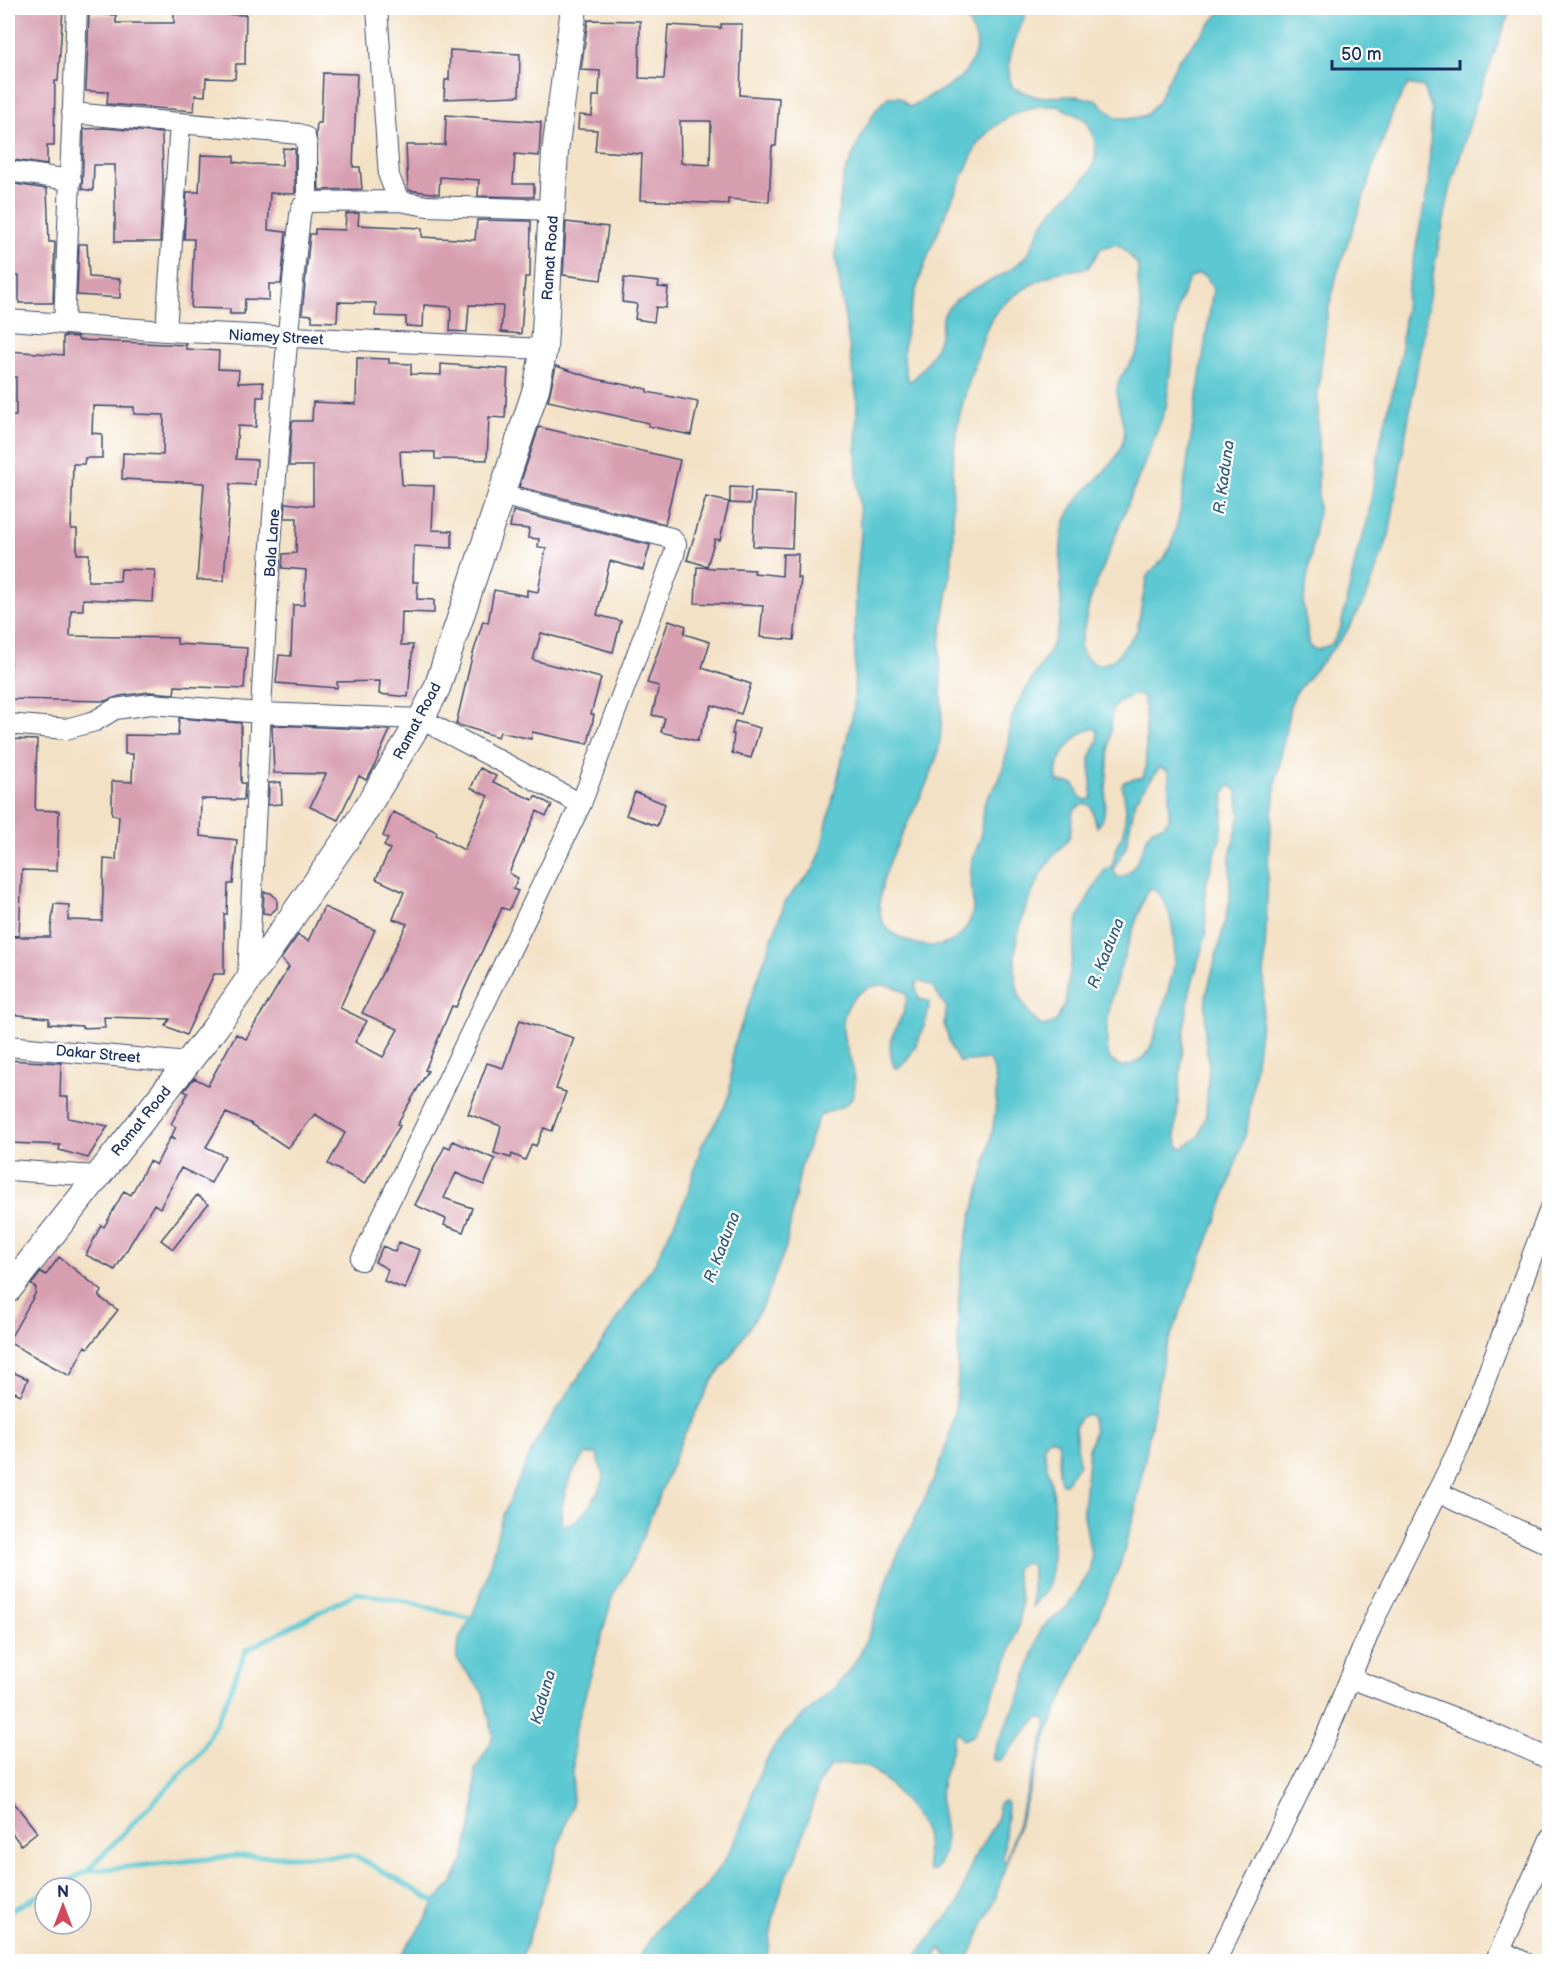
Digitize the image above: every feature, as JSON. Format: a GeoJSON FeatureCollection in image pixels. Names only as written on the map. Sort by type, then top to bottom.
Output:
{"type":"FeatureCollection","features":[{"type":"Feature","properties":{"kind":"street"},"geometry":{"type":"LineString","coordinates":[[64,324],[77,8]]}},
{"type":"Feature","properties":{"kind":"street"},"geometry":{"type":"LineString","coordinates":[[377,8],[389,176],[399,201]]}},
{"type":"Feature","properties":{"kind":"street","name":"Ramat Road"},"geometry":{"type":"LineString","coordinates":[[8,1290],[96,1176],[189,1063],[358,822],[422,719],[437,688],[536,389],[544,349],[555,152],[574,8]]}},
{"type":"Feature","properties":{"kind":"street"},"geometry":{"type":"LineString","coordinates":[[72,113],[180,123],[166,331]]}},
{"type":"Feature","properties":{"kind":"street","name":"Bala Lane"},"geometry":{"type":"LineString","coordinates":[[180,123],[299,134],[305,137],[307,146],[307,202],[302,207],[300,215],[287,337],[260,713],[248,979]]}},
{"type":"Feature","properties":{"kind":"street"},"geometry":{"type":"LineString","coordinates":[[8,171],[71,180]]}},
{"type":"Feature","properties":{"kind":"street"},"geometry":{"type":"LineString","coordinates":[[307,202],[399,201],[427,206],[553,210]]}},
{"type":"Feature","properties":{"kind":"street","name":"Niamey Street"},"geometry":{"type":"LineString","coordinates":[[8,320],[166,331],[544,349]]}},
{"type":"Feature","properties":{"kind":"street"},"geometry":{"type":"LineString","coordinates":[[362,1260],[581,804],[674,555],[675,544],[671,538],[500,495]]}},
{"type":"Feature","properties":{"kind":"street"},"geometry":{"type":"LineString","coordinates":[[8,724],[66,729],[95,721],[115,709],[151,704],[260,713],[422,719],[581,804]]}},
{"type":"Feature","properties":{"kind":"street","name":"Dakar Street"},"geometry":{"type":"LineString","coordinates":[[8,1046],[189,1063]]}},
{"type":"Feature","properties":{"kind":"street"},"geometry":{"type":"LineString","coordinates":[[8,1170],[96,1176]]}},
{"type":"Feature","properties":{"kind":"street"},"geometry":{"type":"LineString","coordinates":[[1215,1962],[1324,1741],[1375,1618],[1460,1446],[1550,1209]]}},
{"type":"Feature","properties":{"kind":"street"},"geometry":{"type":"LineString","coordinates":[[1437,1492],[1550,1545]]}},
{"type":"Feature","properties":{"kind":"street"},"geometry":{"type":"LineString","coordinates":[[1350,1678],[1463,1721],[1550,1759]]}},
{"type":"Feature","properties":{"kind":"street"},"geometry":{"type":"LineString","coordinates":[[1524,1962],[1498,1956],[1550,1839]]}},
{"type":"Feature","properties":{"kind":"water"},"geometry":{"type":"Polygon","coordinates":[[[963,8],[1028,8],[1010,57],[1009,68],[1013,88],[1037,97],[1078,96],[1097,101],[1116,118],[1135,118],[1146,115],[1157,103],[1177,62],[1224,8],[1511,8],[1475,106],[1450,190],[1433,273],[1389,535],[1366,598],[1345,634],[1295,694],[1290,706],[1275,788],[1269,841],[1263,1009],[1247,1129],[1221,1208],[1164,1353],[1136,1507],[1120,1565],[1050,1727],[995,1899],[967,1961],[949,1961],[942,1949],[938,1951],[936,1961],[911,1961],[958,1904],[972,1861],[998,1818],[998,1804],[1004,1801],[1008,1804],[1003,1857],[1006,1862],[1046,1730],[1046,1719],[1036,1720],[1000,1761],[993,1760],[993,1753],[1021,1693],[1041,1629],[1067,1607],[1090,1572],[1091,1555],[1083,1510],[1089,1449],[1094,1432],[1092,1417],[1087,1414],[1081,1417],[1075,1427],[1079,1464],[1065,1484],[1062,1484],[1060,1479],[1060,1451],[1057,1440],[1049,1438],[1043,1447],[1054,1497],[1051,1576],[1047,1589],[1032,1607],[1032,1565],[1024,1562],[1015,1569],[1021,1598],[1020,1619],[1006,1665],[974,1735],[963,1740],[958,1731],[953,1737],[940,1797],[945,1840],[944,1851],[934,1871],[929,1871],[926,1839],[921,1826],[908,1807],[882,1778],[874,1771],[858,1764],[830,1767],[820,1780],[797,1856],[783,1883],[773,1920],[766,1961],[638,1961],[658,1929],[701,1892],[725,1859],[740,1830],[765,1762],[780,1739],[836,1686],[861,1653],[888,1577],[931,1486],[947,1445],[958,1381],[962,1260],[994,1120],[995,1074],[988,1059],[959,1062],[952,1050],[944,1024],[947,1008],[932,986],[920,981],[915,984],[919,999],[929,1001],[926,1018],[920,1038],[910,1056],[898,1068],[894,1067],[890,1045],[906,1005],[907,994],[887,985],[877,986],[858,994],[846,1012],[843,1033],[855,1077],[853,1095],[846,1104],[817,1120],[801,1166],[786,1247],[764,1304],[712,1381],[682,1439],[633,1561],[613,1595],[574,1735],[572,1805],[521,1961],[396,1961],[427,1918],[435,1901],[452,1884],[464,1859],[475,1807],[475,1770],[493,1735],[483,1693],[457,1659],[457,1650],[460,1637],[471,1619],[486,1580],[501,1520],[536,1441],[655,1263],[687,1196],[701,1147],[725,1106],[730,1092],[733,1048],[786,900],[813,870],[819,857],[854,709],[856,587],[861,534],[856,455],[857,398],[836,259],[837,223],[843,178],[864,130],[877,108],[888,97],[899,97],[910,107],[952,84],[970,65],[977,45],[963,8]],[[1408,84],[1393,111],[1337,274],[1327,316],[1318,392],[1318,511],[1303,605],[1310,647],[1317,650],[1332,644],[1341,627],[1357,553],[1367,523],[1381,439],[1400,361],[1406,298],[1428,187],[1432,110],[1424,87],[1408,84]],[[1039,106],[1020,111],[996,125],[977,145],[925,263],[906,330],[904,358],[909,381],[922,370],[933,352],[939,338],[943,316],[948,308],[963,295],[1006,272],[1021,261],[1027,255],[1046,219],[1087,176],[1093,165],[1096,153],[1094,138],[1086,120],[1058,106],[1039,106]],[[1116,244],[1101,248],[1088,268],[1061,272],[1022,290],[993,316],[972,373],[957,432],[954,457],[951,570],[940,651],[942,714],[940,739],[932,769],[891,859],[879,901],[881,918],[886,928],[901,938],[917,944],[935,946],[951,942],[967,927],[971,919],[973,903],[971,865],[980,840],[983,807],[1002,774],[1013,715],[1025,690],[1046,657],[1057,632],[1061,606],[1063,528],[1071,508],[1116,457],[1124,438],[1117,390],[1120,378],[1136,356],[1141,340],[1138,265],[1123,248],[1116,244]],[[1198,274],[1189,279],[1178,306],[1166,408],[1090,600],[1080,645],[1085,657],[1095,664],[1103,664],[1115,659],[1137,631],[1147,576],[1164,558],[1172,544],[1180,512],[1213,289],[1206,276],[1198,274]],[[1133,695],[1118,702],[1112,711],[1104,815],[1097,827],[1091,806],[1083,804],[1075,810],[1069,837],[1051,859],[1039,880],[1021,922],[1016,945],[1015,967],[1018,988],[1026,1008],[1040,1025],[1048,1026],[1056,1021],[1065,1004],[1078,918],[1104,871],[1112,866],[1117,844],[1124,833],[1126,808],[1122,784],[1143,777],[1145,772],[1146,737],[1143,696],[1133,695]],[[1094,728],[1087,730],[1072,741],[1061,757],[1056,774],[1058,782],[1074,784],[1080,797],[1087,800],[1092,798],[1090,759],[1098,740],[1098,732],[1094,728]],[[1160,767],[1135,801],[1126,847],[1113,869],[1118,878],[1125,876],[1135,865],[1152,829],[1163,826],[1169,819],[1169,772],[1160,767]],[[1230,785],[1224,793],[1222,832],[1205,887],[1206,934],[1190,991],[1185,1022],[1175,1137],[1179,1147],[1183,1148],[1199,1136],[1206,1115],[1209,1066],[1205,1039],[1206,996],[1230,901],[1230,856],[1240,815],[1237,791],[1230,785]],[[1150,888],[1145,895],[1111,1001],[1107,1042],[1110,1060],[1122,1067],[1137,1062],[1149,1050],[1174,965],[1173,934],[1168,911],[1158,893],[1150,888]],[[586,1454],[570,1477],[563,1503],[561,1522],[564,1525],[578,1519],[583,1514],[604,1479],[597,1454],[586,1454]]]}},
{"type":"Feature","properties":{"kind":"building"},"geometry":{"type":"Polygon","coordinates":[[[8,8],[63,8],[58,81],[55,81],[54,146],[47,146],[47,165],[8,159],[8,8]]]}},
{"type":"Feature","properties":{"kind":"building"},"geometry":{"type":"Polygon","coordinates":[[[174,8],[217,8],[217,14],[246,15],[245,64],[236,64],[235,79],[206,78],[205,96],[195,95],[194,111],[107,104],[108,92],[86,91],[89,14],[116,15],[116,23],[174,23],[174,8]]]}},
{"type":"Feature","properties":{"kind":"building"},"geometry":{"type":"Polygon","coordinates":[[[588,20],[640,21],[639,78],[664,79],[668,25],[721,28],[721,24],[742,24],[740,95],[779,98],[776,146],[772,146],[769,202],[728,199],[728,204],[640,200],[642,154],[595,151],[597,130],[578,129],[579,115],[592,116],[593,96],[599,96],[600,71],[581,70],[588,20]],[[680,121],[681,163],[710,165],[711,121],[680,121]]]}},
{"type":"Feature","properties":{"kind":"building"},"geometry":{"type":"Polygon","coordinates":[[[450,50],[520,54],[519,96],[444,99],[445,80],[449,80],[450,50]]]}},
{"type":"Feature","properties":{"kind":"building"},"geometry":{"type":"Polygon","coordinates":[[[323,73],[357,74],[353,167],[360,167],[362,189],[319,190],[316,134],[317,123],[321,123],[323,73]]]}},
{"type":"Feature","properties":{"kind":"building"},"geometry":{"type":"Polygon","coordinates":[[[446,115],[541,122],[539,156],[515,154],[513,184],[534,184],[534,197],[478,196],[479,180],[440,177],[439,194],[408,190],[406,145],[445,145],[446,115]]]}},
{"type":"Feature","properties":{"kind":"building"},"geometry":{"type":"Polygon","coordinates":[[[105,128],[162,133],[163,190],[160,242],[115,242],[115,165],[94,165],[93,191],[82,189],[84,129],[105,128]]]}},
{"type":"Feature","properties":{"kind":"building"},"geometry":{"type":"Polygon","coordinates":[[[283,148],[295,149],[295,194],[270,193],[268,230],[286,232],[281,284],[269,284],[269,300],[245,299],[244,314],[230,314],[230,309],[191,308],[194,239],[184,239],[187,192],[199,192],[201,155],[234,156],[234,162],[282,165],[283,148]]]}},
{"type":"Feature","properties":{"kind":"building"},"geometry":{"type":"Polygon","coordinates":[[[8,183],[47,189],[49,242],[55,242],[53,303],[19,303],[19,276],[12,276],[12,272],[8,272],[8,183]]]}},
{"type":"Feature","properties":{"kind":"building"},"geometry":{"type":"Polygon","coordinates":[[[359,213],[358,225],[422,228],[422,237],[475,240],[477,220],[531,221],[530,277],[525,277],[521,334],[501,332],[503,306],[469,305],[467,332],[450,331],[451,307],[424,305],[423,327],[406,326],[406,317],[375,316],[376,303],[338,302],[337,322],[312,321],[312,315],[302,314],[310,234],[315,234],[315,229],[345,230],[346,214],[359,213]]]}},
{"type":"Feature","properties":{"kind":"building"},"geometry":{"type":"Polygon","coordinates":[[[566,222],[608,227],[601,280],[563,275],[566,222]]]}},
{"type":"Feature","properties":{"kind":"building"},"geometry":{"type":"Polygon","coordinates":[[[79,244],[87,244],[89,277],[120,279],[120,298],[77,295],[79,244]]]}},
{"type":"Feature","properties":{"kind":"building"},"geometry":{"type":"Polygon","coordinates":[[[624,278],[659,282],[658,287],[668,288],[666,308],[656,307],[654,322],[635,319],[637,304],[622,302],[624,278]]]}},
{"type":"Feature","properties":{"kind":"building"},"geometry":{"type":"Polygon","coordinates":[[[63,336],[78,337],[78,340],[186,345],[186,349],[219,351],[218,369],[239,370],[238,383],[263,382],[264,397],[257,397],[256,427],[238,426],[236,459],[257,460],[255,485],[230,484],[224,581],[197,580],[204,483],[122,479],[123,453],[163,455],[164,415],[134,414],[134,407],[93,406],[92,433],[102,434],[102,458],[85,458],[84,464],[73,464],[71,529],[77,529],[77,554],[89,554],[88,581],[120,581],[121,569],[155,570],[153,602],[83,599],[83,610],[71,610],[70,636],[177,638],[177,644],[247,648],[244,689],[175,686],[174,694],[149,692],[120,696],[105,701],[10,699],[11,638],[13,638],[15,604],[8,604],[8,416],[16,416],[16,377],[8,377],[9,351],[63,355],[63,336]]]}},
{"type":"Feature","properties":{"kind":"building"},"geometry":{"type":"Polygon","coordinates":[[[357,358],[389,359],[389,363],[411,364],[411,374],[441,375],[441,364],[508,369],[505,418],[489,417],[487,460],[435,459],[435,452],[400,451],[402,485],[434,486],[432,530],[452,531],[452,548],[414,546],[413,582],[418,582],[417,599],[434,600],[434,613],[402,612],[401,645],[413,645],[408,697],[379,694],[380,681],[337,682],[337,688],[276,683],[279,655],[291,656],[293,605],[304,605],[306,570],[282,568],[283,554],[296,553],[297,518],[285,518],[286,503],[313,506],[313,466],[289,466],[292,421],[312,421],[313,402],[356,404],[357,358]]]}},
{"type":"Feature","properties":{"kind":"building"},"geometry":{"type":"Polygon","coordinates":[[[556,366],[596,379],[647,389],[647,392],[698,402],[691,435],[648,426],[649,423],[548,401],[556,366]]]}},
{"type":"Feature","properties":{"kind":"building"},"geometry":{"type":"Polygon","coordinates":[[[539,427],[680,460],[665,524],[519,487],[539,427]]]}},
{"type":"Feature","properties":{"kind":"building"},"geometry":{"type":"Polygon","coordinates":[[[730,487],[751,488],[750,504],[730,503],[730,487]]]}},
{"type":"Feature","properties":{"kind":"building"},"geometry":{"type":"Polygon","coordinates":[[[755,492],[794,494],[792,548],[753,546],[755,492]]]}},
{"type":"Feature","properties":{"kind":"building"},"geometry":{"type":"Polygon","coordinates":[[[706,497],[729,502],[720,540],[715,539],[707,566],[687,560],[706,497]]]}},
{"type":"Feature","properties":{"kind":"building"},"geometry":{"type":"Polygon","coordinates":[[[513,511],[650,545],[643,570],[610,561],[597,615],[621,621],[613,652],[541,633],[533,660],[601,678],[591,714],[594,715],[588,744],[532,732],[531,739],[500,732],[498,737],[456,724],[483,621],[488,623],[494,590],[527,596],[527,590],[538,592],[546,548],[538,547],[539,539],[528,538],[529,529],[510,527],[513,511]]]}},
{"type":"Feature","properties":{"kind":"building"},"geometry":{"type":"Polygon","coordinates":[[[783,554],[798,554],[797,578],[801,578],[794,640],[760,637],[763,606],[695,603],[697,567],[755,570],[754,573],[782,576],[783,554]]]}},
{"type":"Feature","properties":{"kind":"building"},"geometry":{"type":"Polygon","coordinates":[[[669,620],[686,626],[684,634],[710,642],[702,668],[751,684],[741,714],[712,705],[697,741],[661,732],[665,718],[652,715],[659,686],[647,683],[669,620]]]}},
{"type":"Feature","properties":{"kind":"building"},"geometry":{"type":"Polygon","coordinates":[[[179,718],[241,723],[241,783],[245,783],[244,800],[201,799],[200,836],[237,840],[233,884],[228,884],[227,914],[224,914],[224,974],[214,974],[186,1035],[166,1026],[170,1019],[104,1017],[105,1027],[82,1028],[82,1026],[49,1024],[49,1018],[8,1014],[8,937],[50,937],[54,904],[69,905],[68,920],[102,921],[104,859],[116,860],[119,816],[112,815],[112,781],[132,782],[133,754],[125,754],[125,735],[178,736],[179,718]]]}},
{"type":"Feature","properties":{"kind":"building"},"geometry":{"type":"Polygon","coordinates":[[[735,721],[760,728],[751,758],[732,753],[735,721]]]}},
{"type":"Feature","properties":{"kind":"building"},"geometry":{"type":"Polygon","coordinates":[[[272,725],[390,730],[372,771],[366,780],[359,776],[338,820],[310,807],[326,774],[274,773],[272,725]]]}},
{"type":"Feature","properties":{"kind":"building"},"geometry":{"type":"Polygon","coordinates":[[[8,739],[37,740],[35,810],[59,811],[57,871],[22,870],[19,936],[8,935],[8,739]]]}},
{"type":"Feature","properties":{"kind":"building"},"geometry":{"type":"Polygon","coordinates":[[[480,768],[496,776],[493,782],[533,800],[535,796],[552,805],[546,816],[537,811],[509,873],[518,878],[513,889],[518,891],[509,910],[502,908],[456,1007],[452,1006],[425,1070],[428,1071],[397,1124],[400,1126],[365,1184],[328,1164],[345,1133],[315,1114],[288,1148],[250,1123],[226,1113],[206,1147],[225,1156],[211,1183],[181,1168],[160,1208],[154,1204],[115,1270],[86,1255],[101,1225],[104,1227],[124,1191],[131,1195],[149,1161],[156,1165],[170,1138],[176,1140],[171,1137],[176,1127],[171,1124],[188,1093],[184,1091],[194,1078],[208,1085],[236,1034],[246,1039],[289,967],[281,959],[298,935],[308,941],[324,907],[375,930],[340,1008],[367,1021],[355,1042],[383,1057],[398,1029],[362,1013],[407,924],[393,919],[404,892],[376,879],[390,849],[384,846],[388,839],[383,836],[393,812],[437,832],[436,835],[464,850],[488,796],[471,788],[480,768]]]}},
{"type":"Feature","properties":{"kind":"building"},"geometry":{"type":"Polygon","coordinates":[[[281,782],[282,804],[268,805],[269,783],[281,782]]]}},
{"type":"Feature","properties":{"kind":"building"},"geometry":{"type":"Polygon","coordinates":[[[635,792],[665,804],[657,826],[626,815],[635,792]]]}},
{"type":"Feature","properties":{"kind":"building"},"geometry":{"type":"Polygon","coordinates":[[[264,892],[271,893],[277,899],[277,908],[270,914],[263,913],[264,892]]]}},
{"type":"Feature","properties":{"kind":"building"},"geometry":{"type":"Polygon","coordinates":[[[520,1020],[574,1038],[556,1089],[566,1092],[552,1131],[544,1128],[536,1146],[532,1144],[525,1160],[512,1154],[511,1158],[494,1153],[501,1126],[468,1114],[487,1063],[503,1068],[520,1020]]]}},
{"type":"Feature","properties":{"kind":"building"},"geometry":{"type":"Polygon","coordinates":[[[8,1060],[61,1063],[60,1097],[68,1097],[68,1118],[108,1126],[88,1158],[59,1150],[60,1145],[8,1143],[8,1060]]]}},
{"type":"Feature","properties":{"kind":"building"},"geometry":{"type":"Polygon","coordinates":[[[453,1141],[495,1159],[484,1185],[456,1173],[444,1198],[472,1208],[463,1232],[444,1225],[446,1219],[415,1205],[445,1146],[450,1148],[453,1141]]]}},
{"type":"Feature","properties":{"kind":"building"},"geometry":{"type":"Polygon","coordinates":[[[197,1195],[208,1204],[173,1249],[161,1240],[197,1195]]]}},
{"type":"Feature","properties":{"kind":"building"},"geometry":{"type":"Polygon","coordinates":[[[399,1242],[420,1250],[405,1289],[384,1281],[388,1269],[375,1262],[383,1246],[395,1252],[399,1242]]]}},
{"type":"Feature","properties":{"kind":"building"},"geometry":{"type":"Polygon","coordinates":[[[59,1257],[102,1291],[99,1297],[118,1310],[88,1348],[85,1346],[70,1376],[8,1342],[35,1294],[36,1288],[31,1285],[41,1272],[46,1275],[59,1257]]]}},
{"type":"Feature","properties":{"kind":"building"},"geometry":{"type":"Polygon","coordinates":[[[8,1370],[28,1379],[21,1395],[8,1389],[8,1370]]]}},
{"type":"Feature","properties":{"kind":"building"},"geometry":{"type":"Polygon","coordinates":[[[8,1795],[37,1832],[21,1845],[8,1828],[8,1795]]]}},
{"type":"Feature","properties":{"kind":"waterway"},"geometry":{"type":"LineString","coordinates":[[77,1876],[87,1871],[200,1754],[224,1706],[246,1650],[356,1593],[404,1601],[478,1621]]}},
{"type":"Feature","properties":{"kind":"waterway"},"geometry":{"type":"LineString","coordinates":[[87,1871],[236,1856],[356,1856],[439,1904]]}},
{"type":"Feature","properties":{"kind":"waterway"},"geometry":{"type":"LineString","coordinates":[[8,1912],[33,1898]]}},
{"type":"Feature","properties":{"kind":"water label","name":"R. Kaduna"},"geometry":{"type":"Point","coordinates":[1223,477]}},
{"type":"Feature","properties":{"kind":"water label","name":"R. Kaduna"},"geometry":{"type":"Point","coordinates":[1105,953]}},
{"type":"Feature","properties":{"kind":"water label","name":"R. Kaduna"},"geometry":{"type":"Point","coordinates":[721,1247]}},
{"type":"Feature","properties":{"kind":"water label","name":"Kaduna"},"geometry":{"type":"Point","coordinates":[542,1697]}}]}
